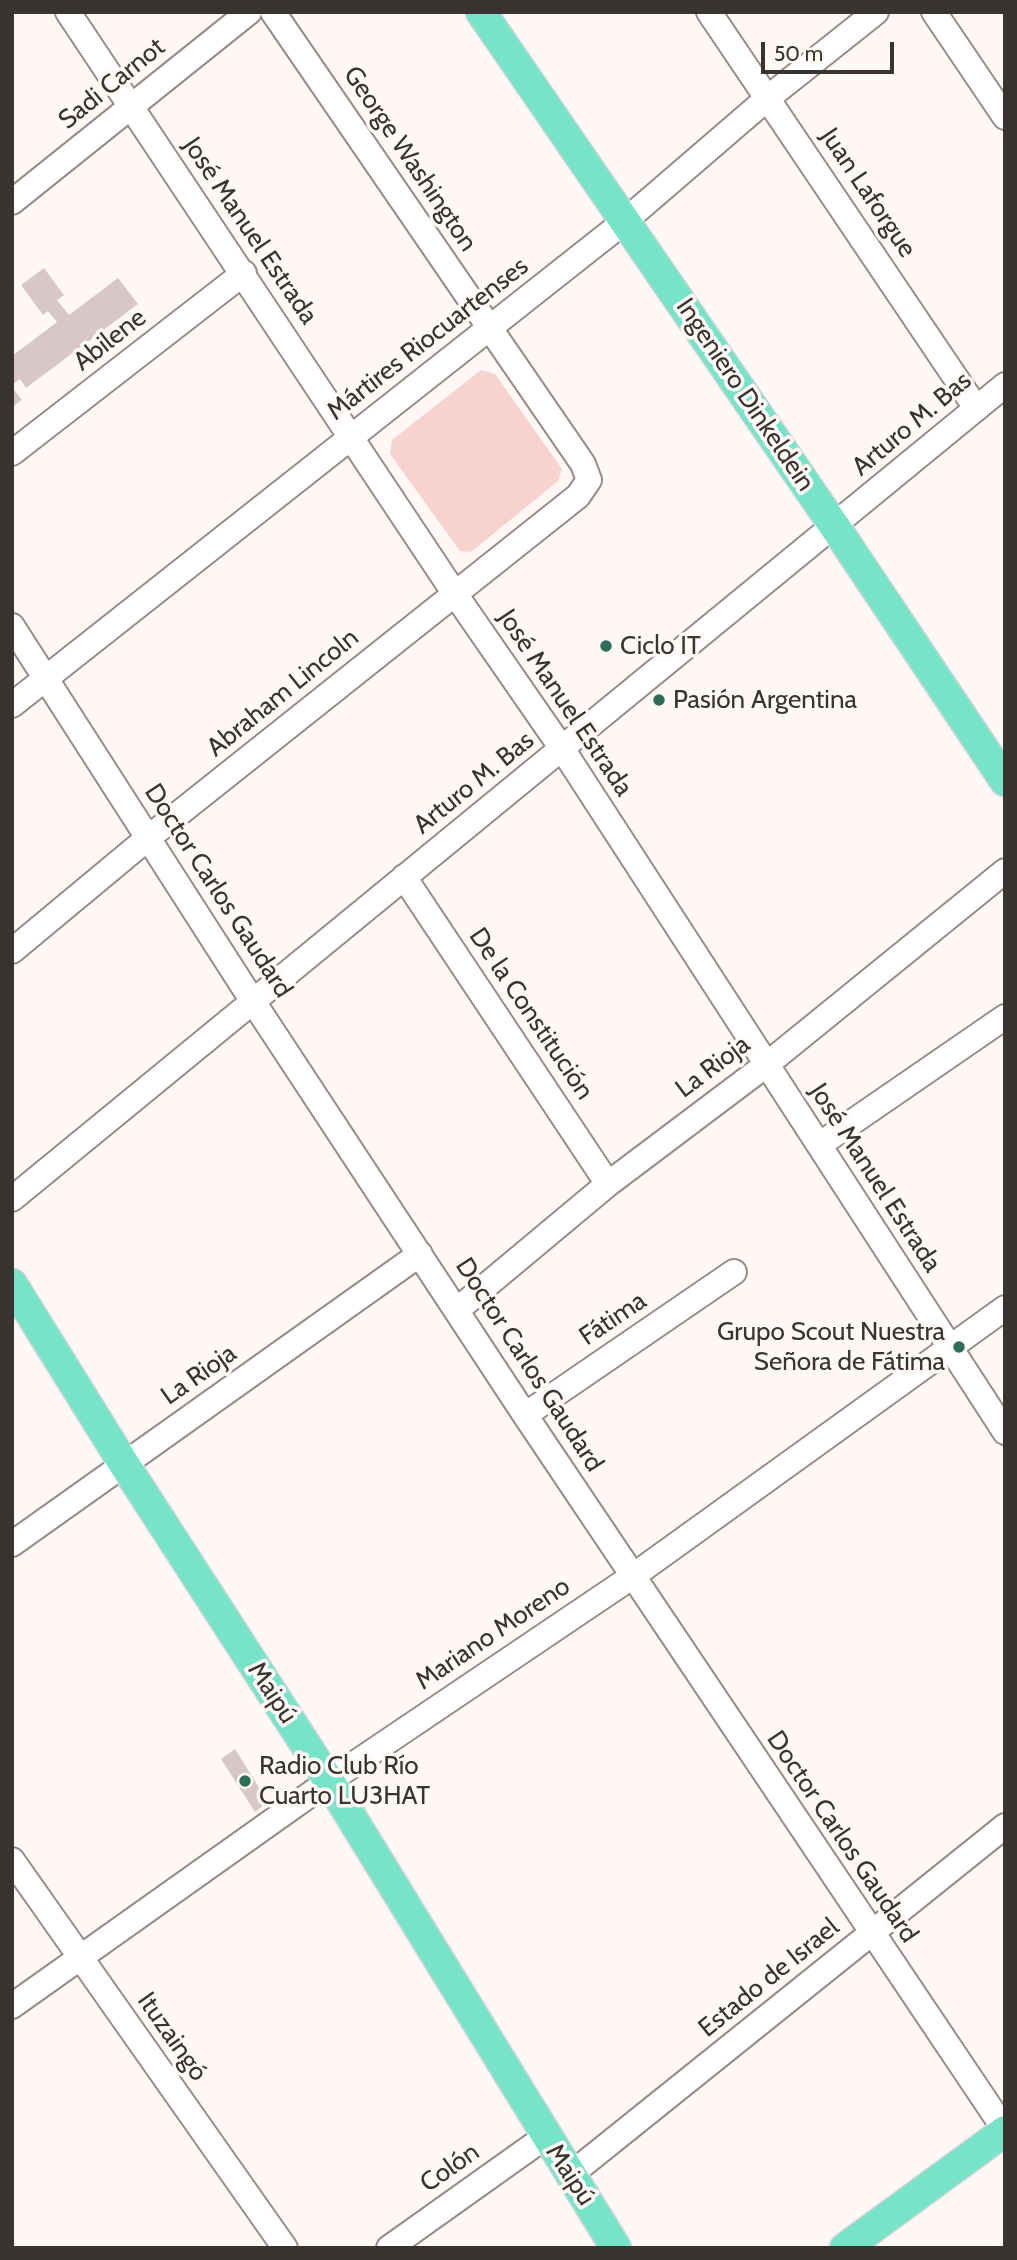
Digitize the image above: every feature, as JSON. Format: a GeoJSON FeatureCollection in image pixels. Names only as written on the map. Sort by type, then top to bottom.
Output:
{"type":"FeatureCollection","features":[{"type":"Feature","properties":{"kind":"main road","name":"Ingeniero Dinkeldein"},"geometry":{"type":"LineString","coordinates":[[481,12],[835,527],[1005,781]]}},
{"type":"Feature","properties":{"kind":"main road","name":"Maipú"},"geometry":{"type":"LineString","coordinates":[[12,1284],[124,1464],[330,1781],[545,2137],[616,2248]]}},
{"type":"Feature","properties":{"kind":"main road"},"geometry":{"type":"LineString","coordinates":[[845,2248],[1005,2130]]}},
{"type":"Feature","properties":{"kind":"street","name":"José Manuel Estrada"},"geometry":{"type":"LineString","coordinates":[[68,12],[455,594],[563,750],[1005,1432]]}},
{"type":"Feature","properties":{"kind":"street","name":"Sadi Carnot"},"geometry":{"type":"LineString","coordinates":[[12,202],[249,12]]}},
{"type":"Feature","properties":{"kind":"street","name":"George Washington"},"geometry":{"type":"LineString","coordinates":[[273,12],[583,464],[589,480]]}},
{"type":"Feature","properties":{"kind":"street","name":"Juan Laforgue"},"geometry":{"type":"LineString","coordinates":[[709,12],[769,97],[976,408]]}},
{"type":"Feature","properties":{"kind":"street","name":"Mártires Riocuartenses"},"geometry":{"type":"LineString","coordinates":[[12,705],[625,221],[769,97],[876,12]]}},
{"type":"Feature","properties":{"kind":"street"},"geometry":{"type":"LineString","coordinates":[[934,12],[1005,117]]}},
{"type":"Feature","properties":{"kind":"street","name":"Abilene"},"geometry":{"type":"LineString","coordinates":[[12,453],[244,273]]}},
{"type":"Feature","properties":{"kind":"street","name":"Arturo M. Bas"},"geometry":{"type":"LineString","coordinates":[[12,1199],[1005,386]]}},
{"type":"Feature","properties":{"kind":"street","name":"Abraham Lincoln"},"geometry":{"type":"LineString","coordinates":[[12,951],[148,838],[578,496],[589,480]]}},
{"type":"Feature","properties":{"kind":"street","name":"Doctor Carlos Gaudard"},"geometry":{"type":"LineString","coordinates":[[12,626],[252,1000],[525,1415],[1005,2130]]}},
{"type":"Feature","properties":{"kind":"street","name":"La Rioja"},"geometry":{"type":"LineString","coordinates":[[457,1310],[608,1184],[766,1065],[1005,871]]}},
{"type":"Feature","properties":{"kind":"street","name":"De la Constitución"},"geometry":{"type":"LineString","coordinates":[[404,877],[608,1184]]}},
{"type":"Feature","properties":{"kind":"street"},"geometry":{"type":"LineString","coordinates":[[819,1145],[1005,1017]]}},
{"type":"Feature","properties":{"kind":"street","name":"La Rioja"},"geometry":{"type":"LineString","coordinates":[[12,1544],[420,1254]]}},
{"type":"Feature","properties":{"kind":"street","name":"Fátima"},"geometry":{"type":"LineString","coordinates":[[525,1415],[734,1272]]}},
{"type":"Feature","properties":{"kind":"street","name":"Mariano Moreno"},"geometry":{"type":"LineString","coordinates":[[12,2006],[330,1781],[633,1576],[1005,1308]]}},
{"type":"Feature","properties":{"kind":"street","name":"Estado de Israel"},"geometry":{"type":"LineString","coordinates":[[570,2175],[1005,1826]]}},
{"type":"Feature","properties":{"kind":"street","name":"Ituzaingó"},"geometry":{"type":"LineString","coordinates":[[12,1860],[285,2248]]}},
{"type":"Feature","properties":{"kind":"street","name":"Colón"},"geometry":{"type":"LineString","coordinates":[[388,2248],[545,2137]]}},
{"type":"Feature","properties":{"kind":"shaded area"},"geometry":{"type":"Polygon","coordinates":[[[481,370],[495,374],[562,469],[558,481],[471,552],[460,551],[390,454],[392,440],[481,370]]]}},
{"type":"Feature","properties":{"kind":"building"},"geometry":{"type":"Polygon","coordinates":[[[44,268],[64,295],[57,300],[69,315],[118,278],[138,304],[26,388],[20,379],[12,385],[12,356],[57,322],[48,311],[43,315],[21,285],[44,268]]]}},
{"type":"Feature","properties":{"kind":"building"},"geometry":{"type":"Polygon","coordinates":[[[12,387],[22,400],[12,407],[12,387]]]}},
{"type":"Feature","properties":{"kind":"building","name":"Radio Club Río Cuarto LU3HAT"},"geometry":{"type":"Polygon","coordinates":[[[235,1749],[268,1802],[255,1812],[221,1759],[235,1749]]]}},
{"type":"Feature","properties":{"kind":"place","name":"Ciclo IT"},"geometry":{"type":"Point","coordinates":[606,646]}},
{"type":"Feature","properties":{"kind":"place","name":"Pasión Argentina"},"geometry":{"type":"Point","coordinates":[659,700]}},
{"type":"Feature","properties":{"kind":"place","name":"Grupo Scout Nuestra Señora de Fátima"},"geometry":{"type":"Point","coordinates":[959,1347]}},
{"type":"Feature","properties":{"kind":"place","name":"Radio Club Río Cuarto LU3HAT"},"geometry":{"type":"Point","coordinates":[245,1781]}}]}
